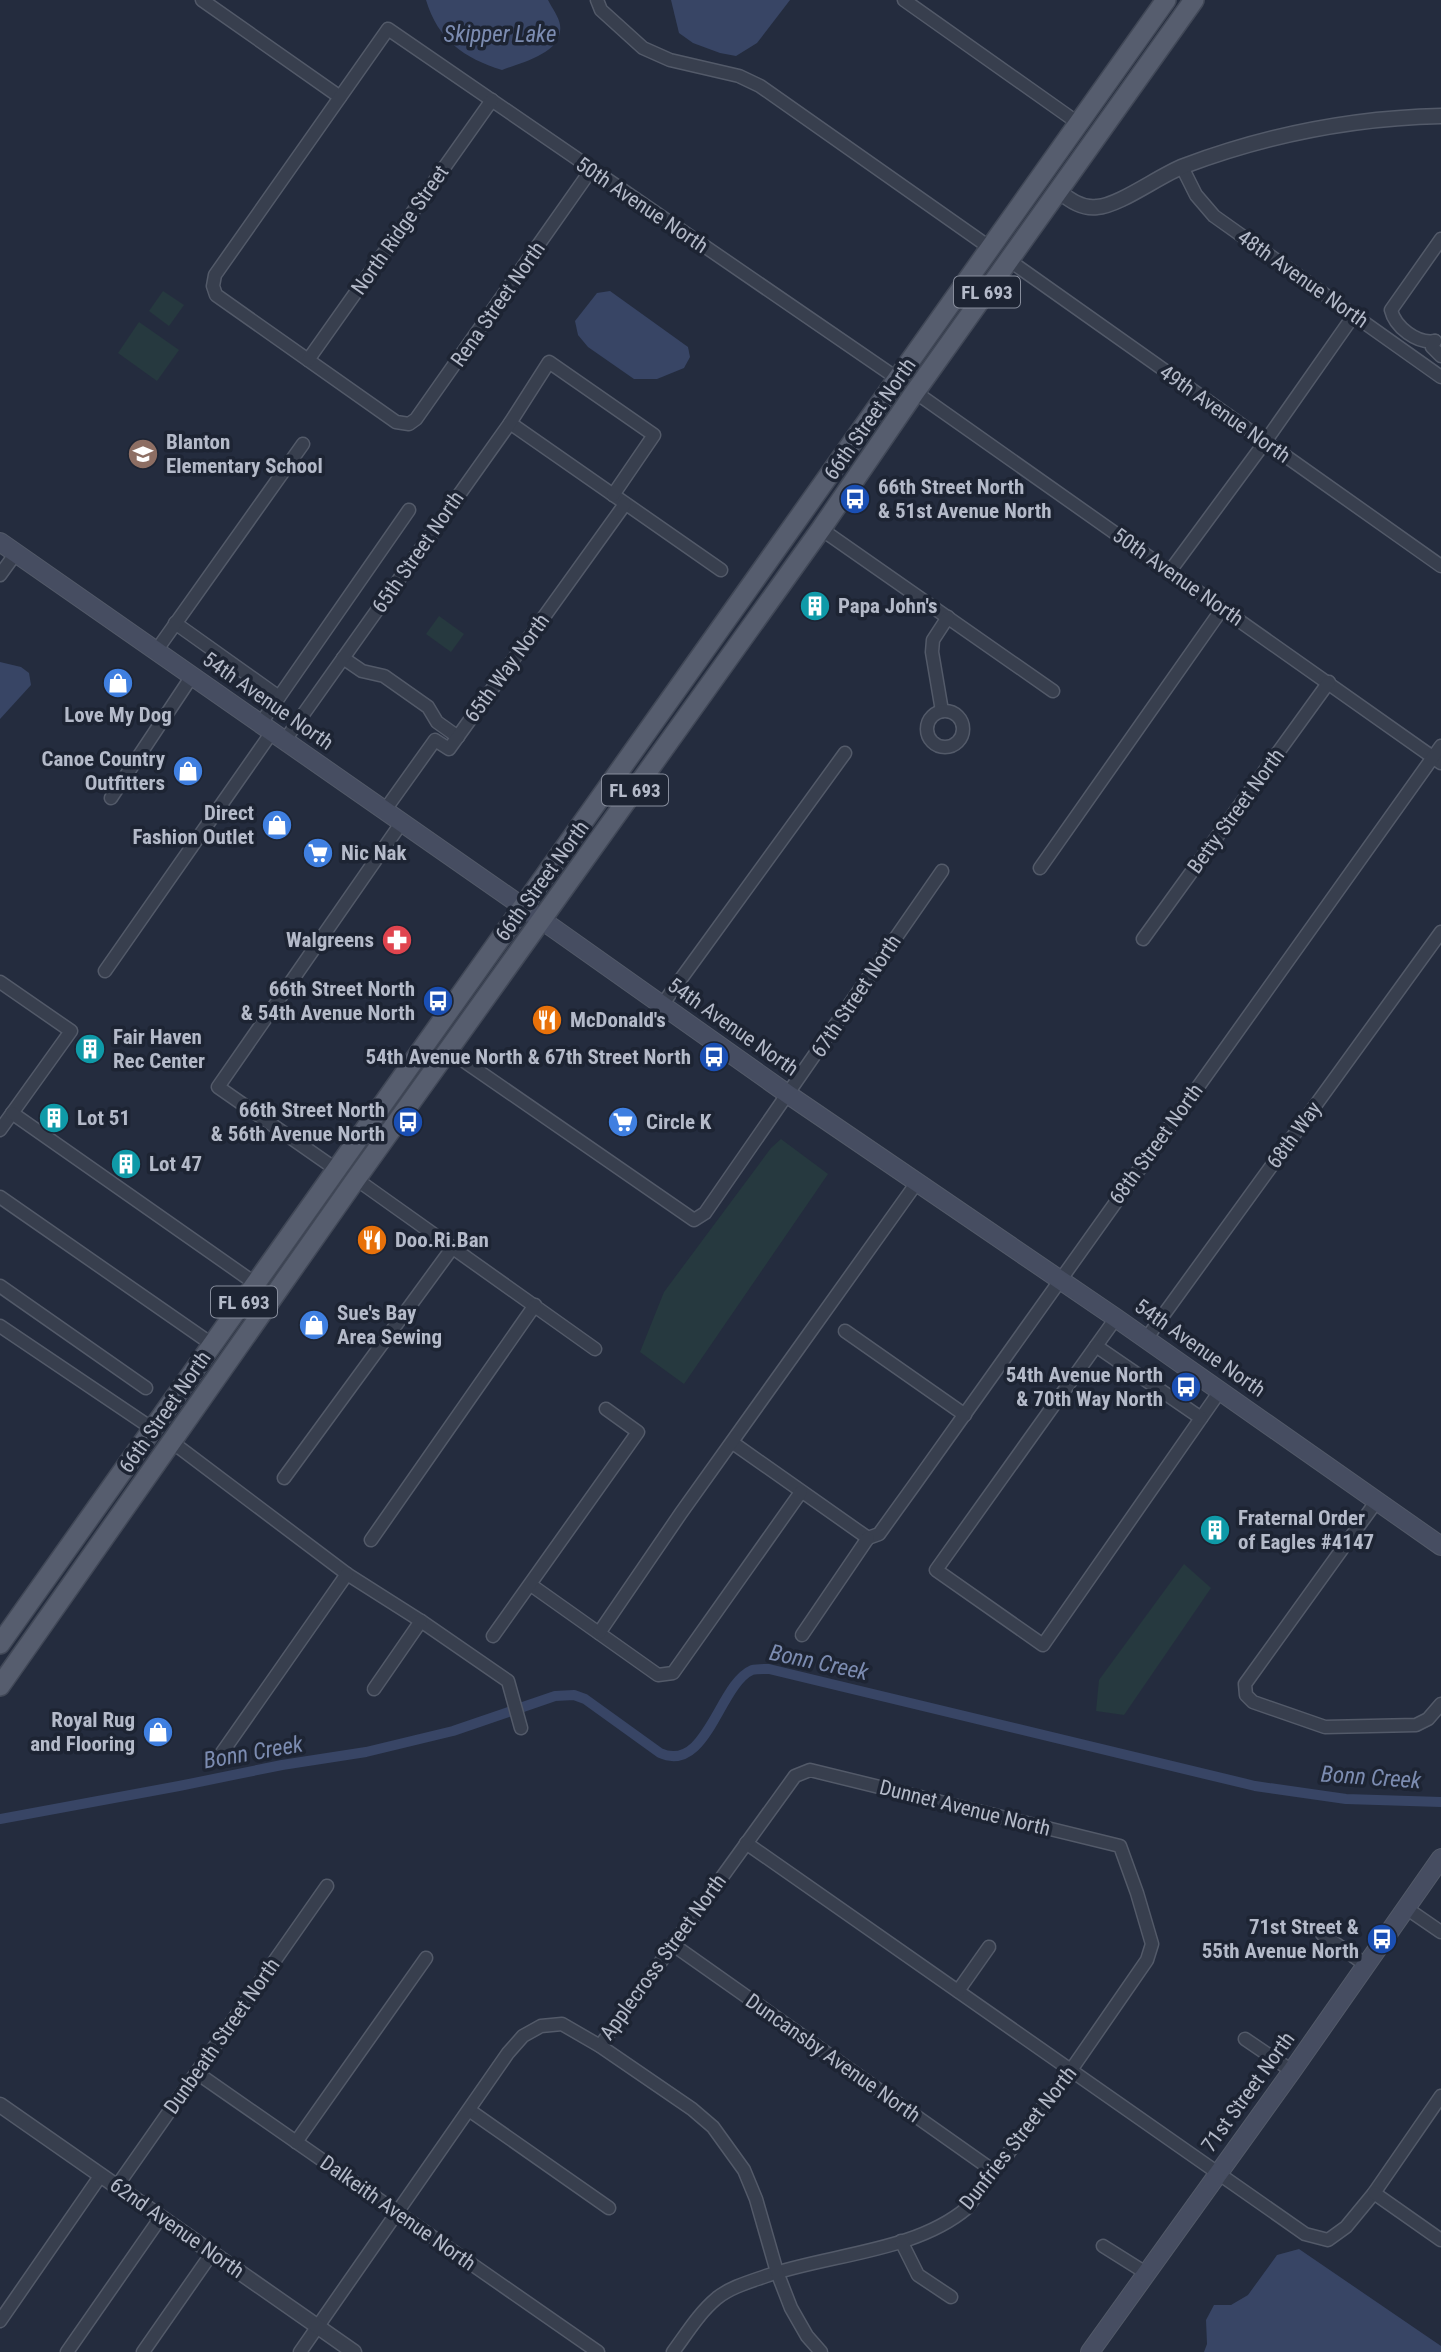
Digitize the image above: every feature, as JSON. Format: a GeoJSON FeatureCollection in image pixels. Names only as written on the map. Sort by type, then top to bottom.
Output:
{"type":"FeatureCollection","features":[{"type":"Feature","properties":{"kind":"main road","name":"66th Street North"},"geometry":{"type":"LineString","coordinates":[[0,1644],[1166,0]]}},
{"type":"Feature","properties":{"kind":"main road","name":"66th Street North"},"geometry":{"type":"LineString","coordinates":[[0,1686],[356,1179],[821,529],[915,392],[1194,0]]}},
{"type":"Feature","properties":{"kind":"main road"},"geometry":{"type":"LineString","coordinates":[[1042,214],[1044,196],[1079,142],[1078,123]]}},
{"type":"Feature","properties":{"kind":"main road"},"geometry":{"type":"LineString","coordinates":[[915,392],[913,385],[918,370],[948,326],[951,303]]}},
{"type":"Feature","properties":{"kind":"main road"},"geometry":{"type":"LineString","coordinates":[[848,490],[856,458],[897,400],[901,386],[898,379]]}},
{"type":"Feature","properties":{"kind":"main road"},"geometry":{"type":"LineString","coordinates":[[734,650],[729,642],[730,634],[788,551],[791,529]]}},
{"type":"Feature","properties":{"kind":"main road","name":"54th Avenue North"},"geometry":{"type":"LineString","coordinates":[[0,542],[1441,1546]]}},
{"type":"Feature","properties":{"kind":"main road"},"geometry":{"type":"LineString","coordinates":[[693,708],[688,695],[710,660],[710,643]]}},
{"type":"Feature","properties":{"kind":"main road"},"geometry":{"type":"LineString","coordinates":[[648,772],[647,752],[668,720],[662,711]]}},
{"type":"Feature","properties":{"kind":"main road"},"geometry":{"type":"LineString","coordinates":[[356,1179],[357,1167],[369,1144],[400,1099],[404,1075]]}},
{"type":"Feature","properties":{"kind":"main road"},"geometry":{"type":"LineString","coordinates":[[287,1278],[292,1264],[335,1192],[337,1170]]}},
{"type":"Feature","properties":{"kind":"main road"},"geometry":{"type":"LineString","coordinates":[[172,1442],[174,1422],[220,1352],[216,1340]]}},
{"type":"Feature","properties":{"kind":"main road"},"geometry":{"type":"LineString","coordinates":[[85,1565],[86,1546],[146,1459],[151,1433]]}},
{"type":"Feature","properties":{"kind":"main road","name":"71st Street North"},"geometry":{"type":"LineString","coordinates":[[1090,2352],[1441,1858]]}},
{"type":"Feature","properties":{"kind":"street"},"geometry":{"type":"LineString","coordinates":[[202,0],[340,97],[215,275],[213,286],[216,296],[308,360]]}},
{"type":"Feature","properties":{"kind":"street"},"geometry":{"type":"LineString","coordinates":[[597,0],[601,10],[643,48],[670,60],[739,76],[760,86],[989,247]]}},
{"type":"Feature","properties":{"kind":"street"},"geometry":{"type":"LineString","coordinates":[[904,0],[1078,123]]}},
{"type":"Feature","properties":{"kind":"street","name":"50th Avenue North"},"geometry":{"type":"LineString","coordinates":[[340,97],[388,29],[898,379]]}},
{"type":"Feature","properties":{"kind":"street","name":"North Ridge Street"},"geometry":{"type":"LineString","coordinates":[[308,360],[492,100]]}},
{"type":"Feature","properties":{"kind":"street"},"geometry":{"type":"LineString","coordinates":[[1059,191],[1083,206],[1097,208],[1113,203],[1158,177],[1182,167],[1277,136],[1388,117],[1441,116]]}},
{"type":"Feature","properties":{"kind":"street","name":"48th Avenue North"},"geometry":{"type":"LineString","coordinates":[[1182,167],[1196,195],[1214,216],[1441,377]]}},
{"type":"Feature","properties":{"kind":"street","name":"Rena Street North"},"geometry":{"type":"LineString","coordinates":[[308,360],[396,422],[409,424],[416,419],[591,170]]}},
{"type":"Feature","properties":{"kind":"street"},"geometry":{"type":"LineString","coordinates":[[1438,337],[1427,342],[1417,338],[1396,323],[1391,310],[1441,239]]}},
{"type":"Feature","properties":{"kind":"street","name":"49th Avenue North"},"geometry":{"type":"LineString","coordinates":[[1010,261],[1441,566]]}},
{"type":"Feature","properties":{"kind":"street"},"geometry":{"type":"LineString","coordinates":[[1170,571],[1354,315]]}},
{"type":"Feature","properties":{"kind":"street"},"geometry":{"type":"LineString","coordinates":[[1438,337],[1432,347],[1441,356]]}},
{"type":"Feature","properties":{"kind":"street","name":"65th Street North"},"geometry":{"type":"LineString","coordinates":[[272,732],[343,658],[510,423],[549,362],[654,435],[613,495]]}},
{"type":"Feature","properties":{"kind":"street","name":"50th Avenue North"},"geometry":{"type":"LineString","coordinates":[[915,392],[1437,760]]}},
{"type":"Feature","properties":{"kind":"street"},"geometry":{"type":"LineString","coordinates":[[510,423],[721,570]]}},
{"type":"Feature","properties":{"kind":"street"},"geometry":{"type":"LineString","coordinates":[[156,651],[303,444]]}},
{"type":"Feature","properties":{"kind":"street","name":"65th Way North"},"geometry":{"type":"LineString","coordinates":[[385,810],[435,740],[449,748],[458,737],[625,504]]}},
{"type":"Feature","properties":{"kind":"street"},"geometry":{"type":"LineString","coordinates":[[105,971],[272,732],[279,697],[409,510]]}},
{"type":"Feature","properties":{"kind":"street"},"geometry":{"type":"LineString","coordinates":[[821,529],[1053,691]]}},
{"type":"Feature","properties":{"kind":"street"},"geometry":{"type":"LineString","coordinates":[[0,575],[16,553]]}},
{"type":"Feature","properties":{"kind":"street"},"geometry":{"type":"LineString","coordinates":[[1040,868],[1222,609]]}},
{"type":"Feature","properties":{"kind":"street"},"geometry":{"type":"LineString","coordinates":[[942,711],[932,652],[933,640],[948,617]]}},
{"type":"Feature","properties":{"kind":"street","name":"54th Avenue North"},"geometry":{"type":"LineString","coordinates":[[175,623],[279,697]]}},
{"type":"Feature","properties":{"kind":"street"},"geometry":{"type":"LineString","coordinates":[[343,658],[362,671],[384,676],[428,707],[437,722],[458,737]]}},
{"type":"Feature","properties":{"kind":"street"},"geometry":{"type":"LineString","coordinates":[[111,798],[192,676]]}},
{"type":"Feature","properties":{"kind":"street","name":"Betty Street North"},"geometry":{"type":"LineString","coordinates":[[1143,939],[1329,682]]}},
{"type":"Feature","properties":{"kind":"street","name":"68th Street North"},"geometry":{"type":"LineString","coordinates":[[802,1635],[868,1538],[879,1534],[1059,1279],[1437,760],[1441,746]]}},
{"type":"Feature","properties":{"kind":"street"},"geometry":{"type":"LineString","coordinates":[[662,1005],[845,753]]}},
{"type":"Feature","properties":{"kind":"street"},"geometry":{"type":"LineString","coordinates":[[337,1170],[218,1087],[402,822]]}},
{"type":"Feature","properties":{"kind":"street","name":"67th Street North"},"geometry":{"type":"LineString","coordinates":[[448,1050],[694,1220],[705,1213],[942,871]]}},
{"type":"Feature","properties":{"kind":"street","name":"68th Way"},"geometry":{"type":"LineString","coordinates":[[1146,1339],[1441,932]]}},
{"type":"Feature","properties":{"kind":"street"},"geometry":{"type":"LineString","coordinates":[[0,1130],[71,1031],[1,984]]}},
{"type":"Feature","properties":{"kind":"street"},"geometry":{"type":"LineString","coordinates":[[12,1114],[256,1284]]}},
{"type":"Feature","properties":{"kind":"street"},"geometry":{"type":"LineString","coordinates":[[356,1179],[595,1349]]}},
{"type":"Feature","properties":{"kind":"street"},"geometry":{"type":"LineString","coordinates":[[599,1633],[681,1513],[918,1181]]}},
{"type":"Feature","properties":{"kind":"street"},"geometry":{"type":"LineString","coordinates":[[0,1197],[216,1340]]}},
{"type":"Feature","properties":{"kind":"street"},"geometry":{"type":"LineString","coordinates":[[285,1478],[453,1247]]}},
{"type":"Feature","properties":{"kind":"street"},"geometry":{"type":"LineString","coordinates":[[0,1286],[145,1388]]}},
{"type":"Feature","properties":{"kind":"street"},"geometry":{"type":"LineString","coordinates":[[371,1540],[535,1305]]}},
{"type":"Feature","properties":{"kind":"street"},"geometry":{"type":"LineString","coordinates":[[1116,1318],[936,1570],[1043,1645],[1220,1391]]}},
{"type":"Feature","properties":{"kind":"street"},"geometry":{"type":"LineString","coordinates":[[0,1326],[144,1423],[151,1433]]}},
{"type":"Feature","properties":{"kind":"street"},"geometry":{"type":"LineString","coordinates":[[845,1331],[965,1415]]}},
{"type":"Feature","properties":{"kind":"street"},"geometry":{"type":"LineString","coordinates":[[1096,1346],[1201,1418]]}},
{"type":"Feature","properties":{"kind":"street"},"geometry":{"type":"LineString","coordinates":[[494,1636],[638,1433],[606,1409]]}},
{"type":"Feature","properties":{"kind":"street"},"geometry":{"type":"LineString","coordinates":[[172,1442],[347,1574],[508,1681],[520,1724]]}},
{"type":"Feature","properties":{"kind":"street"},"geometry":{"type":"LineString","coordinates":[[733,1443],[868,1538]]}},
{"type":"Feature","properties":{"kind":"street"},"geometry":{"type":"LineString","coordinates":[[531,1585],[658,1675],[673,1673],[801,1492]]}},
{"type":"Feature","properties":{"kind":"street"},"geometry":{"type":"LineString","coordinates":[[1377,1502],[1245,1684],[1245,1695],[1253,1702],[1325,1727],[1416,1725],[1428,1719],[1441,1704]]}},
{"type":"Feature","properties":{"kind":"street"},"geometry":{"type":"LineString","coordinates":[[219,1757],[347,1574]]}},
{"type":"Feature","properties":{"kind":"street"},"geometry":{"type":"LineString","coordinates":[[374,1689],[421,1621]]}},
{"type":"Feature","properties":{"kind":"street","name":"Applecross Street North"},"geometry":{"type":"LineString","coordinates":[[398,2212],[508,2053],[523,2036],[541,2026],[562,2024],[600,2046],[794,1776],[810,1770]]}},
{"type":"Feature","properties":{"kind":"street","name":"Dunnet Avenue North"},"geometry":{"type":"LineString","coordinates":[[810,1770],[1120,1846]]}},
{"type":"Feature","properties":{"kind":"street"},"geometry":{"type":"LineString","coordinates":[[746,1843],[1305,2234],[1328,2240],[1346,2227],[1374,2193],[1441,2096]]}},
{"type":"Feature","properties":{"kind":"street","name":"Dunfries Street North"},"geometry":{"type":"LineString","coordinates":[[673,2352],[700,2315],[719,2297],[739,2285],[777,2272],[901,2241],[952,2220],[967,2208],[1071,2070],[1147,1960],[1152,1944],[1120,1846]]}},
{"type":"Feature","properties":{"kind":"street","name":"Dunbeath Street North"},"geometry":{"type":"LineString","coordinates":[[117,2186],[327,1886]]}},
{"type":"Feature","properties":{"kind":"street"},"geometry":{"type":"LineString","coordinates":[[1406,1908],[1441,1932]]}},
{"type":"Feature","properties":{"kind":"street"},"geometry":{"type":"LineString","coordinates":[[1321,1934],[1366,1965]]}},
{"type":"Feature","properties":{"kind":"street","name":"Duncansby Avenue North"},"geometry":{"type":"LineString","coordinates":[[672,1944],[995,2172]]}},
{"type":"Feature","properties":{"kind":"street"},"geometry":{"type":"LineString","coordinates":[[958,1991],[989,1947]]}},
{"type":"Feature","properties":{"kind":"street"},"geometry":{"type":"LineString","coordinates":[[296,2142],[426,1958]]}},
{"type":"Feature","properties":{"kind":"street"},"geometry":{"type":"LineString","coordinates":[[1245,2039],[1292,2071]]}},
{"type":"Feature","properties":{"kind":"street"},"geometry":{"type":"LineString","coordinates":[[600,2046],[692,2109],[722,2137],[744,2170],[752,2189],[791,2308],[807,2336],[821,2352]]}},
{"type":"Feature","properties":{"kind":"street","name":"Dalkeith Avenue North"},"geometry":{"type":"LineString","coordinates":[[197,2073],[598,2352]]}},
{"type":"Feature","properties":{"kind":"street","name":"62nd Avenue North"},"geometry":{"type":"LineString","coordinates":[[2,2110],[101,2175],[354,2352]]}},
{"type":"Feature","properties":{"kind":"street"},"geometry":{"type":"LineString","coordinates":[[469,2110],[609,2207]]}},
{"type":"Feature","properties":{"kind":"street"},"geometry":{"type":"LineString","coordinates":[[0,2321],[101,2175]]}},
{"type":"Feature","properties":{"kind":"street"},"geometry":{"type":"LineString","coordinates":[[1374,2193],[1441,2240]]}},
{"type":"Feature","properties":{"kind":"street"},"geometry":{"type":"LineString","coordinates":[[300,2352],[398,2212]]}},
{"type":"Feature","properties":{"kind":"street"},"geometry":{"type":"LineString","coordinates":[[67,2352],[161,2217]]}},
{"type":"Feature","properties":{"kind":"street"},"geometry":{"type":"LineString","coordinates":[[901,2241],[919,2275],[951,2297]]}},
{"type":"Feature","properties":{"kind":"street"},"geometry":{"type":"LineString","coordinates":[[1103,2246],[1146,2273]]}},
{"type":"Feature","properties":{"kind":"street"},"geometry":{"type":"LineString","coordinates":[[143,2352],[212,2253]]}},
{"type":"Feature","properties":{"kind":"shaded area"},"geometry":{"type":"Polygon","coordinates":[[[163,291],[184,305],[169,326],[149,311],[163,291]]]}},
{"type":"Feature","properties":{"kind":"shaded area"},"geometry":{"type":"Polygon","coordinates":[[[139,322],[179,350],[157,381],[118,353],[139,322]]]}},
{"type":"Feature","properties":{"kind":"shaded area"},"geometry":{"type":"Polygon","coordinates":[[[439,616],[464,634],[451,652],[426,634],[439,616]]]}},
{"type":"Feature","properties":{"kind":"shaded area"},"geometry":{"type":"Polygon","coordinates":[[[781,1139],[828,1174],[684,1384],[640,1352],[664,1292],[771,1148],[781,1139]]]}},
{"type":"Feature","properties":{"kind":"shaded area"},"geometry":{"type":"Polygon","coordinates":[[[1184,1564],[1211,1588],[1124,1715],[1096,1711],[1099,1680],[1184,1564]]]}},
{"type":"Feature","properties":{"kind":"water","name":"Skipper Lake"},"geometry":{"type":"Polygon","coordinates":[[[426,0],[548,0],[560,25],[559,35],[555,43],[540,55],[502,70],[476,60],[454,46],[438,26],[426,0]]]}},
{"type":"Feature","properties":{"kind":"water"},"geometry":{"type":"Polygon","coordinates":[[[671,0],[790,0],[757,43],[736,56],[693,43],[679,33],[671,0]]]}},
{"type":"Feature","properties":{"kind":"water"},"geometry":{"type":"Polygon","coordinates":[[[610,291],[688,347],[690,357],[684,368],[657,379],[634,379],[588,347],[578,335],[575,321],[597,293],[610,291]]]}},
{"type":"Feature","properties":{"kind":"water"},"geometry":{"type":"Polygon","coordinates":[[[0,662],[21,667],[29,673],[31,685],[0,719],[0,662]]]}},
{"type":"Feature","properties":{"kind":"water"},"geometry":{"type":"Polygon","coordinates":[[[1299,2249],[1441,2346],[1441,2352],[1204,2352],[1207,2344],[1206,2320],[1214,2305],[1231,2305],[1248,2295],[1277,2255],[1299,2249]]]}},
{"type":"Feature","properties":{"kind":"waterway","name":"Bonn Creek"},"geometry":{"type":"LineString","coordinates":[[0,1819],[282,1765],[366,1752],[453,1731],[555,1696],[574,1695],[585,1699],[660,1753],[676,1756],[690,1751],[701,1740],[740,1678],[752,1670],[765,1669],[1255,1786],[1346,1799],[1441,1802]]}},
{"type":"Feature","properties":{"kind":"place","name":"Blanton Elementary School"},"geometry":{"type":"Point","coordinates":[143,454]}},
{"type":"Feature","properties":{"kind":"place","name":"66th Street North & 51st Avenue North"},"geometry":{"type":"Point","coordinates":[855,499]}},
{"type":"Feature","properties":{"kind":"place","name":"Papa John's"},"geometry":{"type":"Point","coordinates":[815,606]}},
{"type":"Feature","properties":{"kind":"place","name":"Love My Dog"},"geometry":{"type":"Point","coordinates":[118,683]}},
{"type":"Feature","properties":{"kind":"place","name":"Canoe Country Outfitters"},"geometry":{"type":"Point","coordinates":[188,771]}},
{"type":"Feature","properties":{"kind":"place","name":"Direct Fashion Outlet"},"geometry":{"type":"Point","coordinates":[277,825]}},
{"type":"Feature","properties":{"kind":"place","name":"Nic Nak"},"geometry":{"type":"Point","coordinates":[318,853]}},
{"type":"Feature","properties":{"kind":"place","name":"Walgreens"},"geometry":{"type":"Point","coordinates":[397,940]}},
{"type":"Feature","properties":{"kind":"place","name":"66th Street North & 54th Avenue North"},"geometry":{"type":"Point","coordinates":[438,1001]}},
{"type":"Feature","properties":{"kind":"place","name":"McDonald's"},"geometry":{"type":"Point","coordinates":[547,1020]}},
{"type":"Feature","properties":{"kind":"place","name":"Fair Haven Rec Center"},"geometry":{"type":"Point","coordinates":[90,1049]}},
{"type":"Feature","properties":{"kind":"place","name":"54th Avenue North & 67th Street North"},"geometry":{"type":"Point","coordinates":[714,1057]}},
{"type":"Feature","properties":{"kind":"place","name":"Lot 51"},"geometry":{"type":"Point","coordinates":[54,1118]}},
{"type":"Feature","properties":{"kind":"place","name":"66th Street North & 56th Avenue North"},"geometry":{"type":"Point","coordinates":[408,1122]}},
{"type":"Feature","properties":{"kind":"place","name":"Circle K"},"geometry":{"type":"Point","coordinates":[623,1122]}},
{"type":"Feature","properties":{"kind":"place","name":"Lot 47"},"geometry":{"type":"Point","coordinates":[126,1164]}},
{"type":"Feature","properties":{"kind":"place","name":"Doo.Ri.Ban"},"geometry":{"type":"Point","coordinates":[372,1240]}},
{"type":"Feature","properties":{"kind":"place","name":"Sue's Bay Area Sewing"},"geometry":{"type":"Point","coordinates":[314,1325]}},
{"type":"Feature","properties":{"kind":"place","name":"54th Avenue North & 70th Way North"},"geometry":{"type":"Point","coordinates":[1186,1387]}},
{"type":"Feature","properties":{"kind":"place","name":"Fraternal Order of Eagles #4147"},"geometry":{"type":"Point","coordinates":[1215,1530]}},
{"type":"Feature","properties":{"kind":"place","name":"Royal Rug and Flooring"},"geometry":{"type":"Point","coordinates":[158,1732]}},
{"type":"Feature","properties":{"kind":"place","name":"71st Street & 55th Avenue North"},"geometry":{"type":"Point","coordinates":[1382,1939]}}]}
